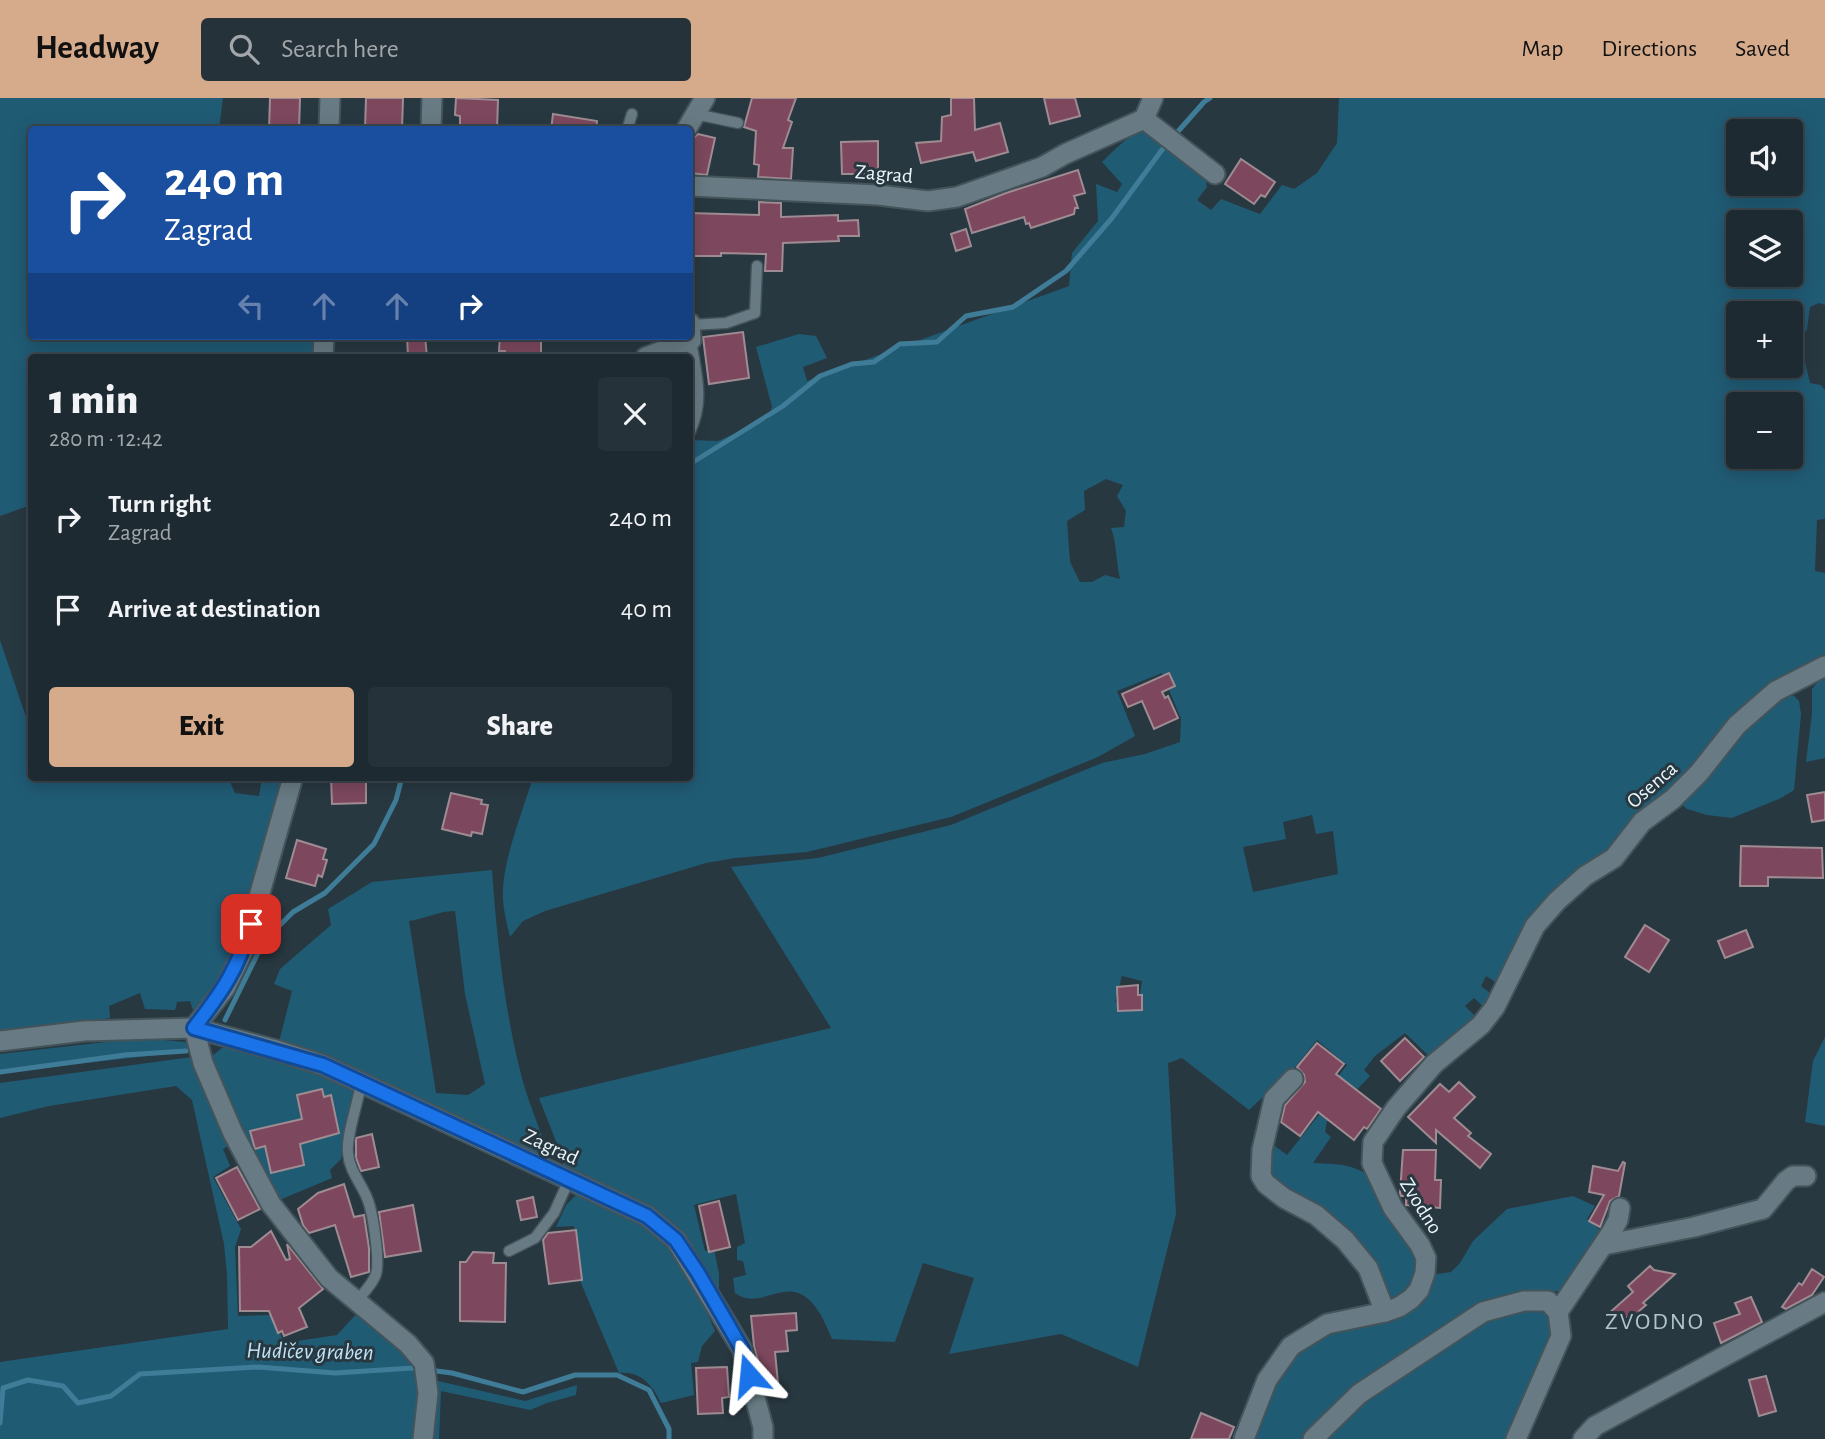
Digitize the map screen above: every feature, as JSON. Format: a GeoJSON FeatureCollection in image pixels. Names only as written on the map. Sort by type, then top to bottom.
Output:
{"type":"FeatureCollection","features":[{"type":"Feature","properties":{"kind":"street"},"geometry":{"type":"LineString","coordinates":[[329,126],[330,98]]}},
{"type":"Feature","properties":{"kind":"street"},"geometry":{"type":"LineString","coordinates":[[431,126],[432,98]]}},
{"type":"Feature","properties":{"kind":"street"},"geometry":{"type":"LineString","coordinates":[[1153,98],[1144,119],[1215,174]]}},
{"type":"Feature","properties":{"kind":"street","name":"Zagrad"},"geometry":{"type":"LineString","coordinates":[[693,186],[878,195],[928,201],[957,197],[1042,167],[1144,119]]}},
{"type":"Feature","properties":{"kind":"street"},"geometry":{"type":"LineString","coordinates":[[651,354],[674,340]]}},
{"type":"Feature","properties":{"kind":"street","name":"Osenca"},"geometry":{"type":"LineString","coordinates":[[1521,952],[1535,926],[1557,901],[1585,876],[1614,858],[1642,822],[1673,799],[1699,773],[1737,725],[1776,691],[1825,666]]}},
{"type":"Feature","properties":{"kind":"street"},"geometry":{"type":"LineString","coordinates":[[292,781],[244,948],[225,988],[194,1028],[203,1063],[233,1133],[271,1204],[329,1278],[408,1344],[424,1363],[427,1383],[423,1439]]}},
{"type":"Feature","properties":{"kind":"street","name":"Zvodno"},"geometry":{"type":"LineString","coordinates":[[1244,1439],[1267,1380],[1291,1346],[1327,1324],[1385,1312],[1411,1299],[1419,1290],[1425,1273],[1426,1258],[1420,1245],[1393,1208],[1377,1175],[1372,1163],[1373,1142],[1396,1108],[1434,1064],[1481,1025],[1495,1007],[1521,952]]}},
{"type":"Feature","properties":{"kind":"street","name":"Zagrad"},"geometry":{"type":"LineString","coordinates":[[0,1041],[84,1031],[194,1028],[299,1058],[361,1083],[647,1216],[676,1240],[742,1349],[763,1427],[763,1439]]}},
{"type":"Feature","properties":{"kind":"street"},"geometry":{"type":"LineString","coordinates":[[1293,1079],[1274,1099],[1262,1150],[1261,1176],[1266,1184],[1284,1198],[1316,1215],[1345,1240],[1368,1268],[1385,1312]]}},
{"type":"Feature","properties":{"kind":"street"},"geometry":{"type":"LineString","coordinates":[[1604,1245],[1694,1227],[1763,1209],[1786,1181],[1793,1176],[1806,1176]]}},
{"type":"Feature","properties":{"kind":"street"},"geometry":{"type":"LineString","coordinates":[[1558,1312],[1604,1245],[1618,1220],[1620,1208]]}},
{"type":"Feature","properties":{"kind":"street"},"geometry":{"type":"LineString","coordinates":[[1313,1439],[1359,1394],[1483,1312],[1524,1301],[1548,1301],[1558,1312],[1561,1336],[1516,1439]]}},
{"type":"Feature","properties":{"kind":"street"},"geometry":{"type":"LineString","coordinates":[[1583,1439],[1595,1426],[1825,1302]]}},
{"type":"Feature","properties":{"kind":"lane"},"geometry":{"type":"LineString","coordinates":[[628,126],[632,114]]}},
{"type":"Feature","properties":{"kind":"lane"},"geometry":{"type":"LineString","coordinates":[[696,114],[738,123]]}},
{"type":"Feature","properties":{"kind":"lane"},"geometry":{"type":"LineString","coordinates":[[693,329],[726,323],[755,313],[757,266]]}},
{"type":"Feature","properties":{"kind":"lane"},"geometry":{"type":"LineString","coordinates":[[691,340],[700,399],[693,424]]}},
{"type":"Feature","properties":{"kind":"lane"},"geometry":{"type":"LineString","coordinates":[[357,1300],[376,1274],[377,1259],[368,1199],[355,1176],[348,1154],[349,1134],[358,1106],[361,1083]]}},
{"type":"Feature","properties":{"kind":"lane"},"geometry":{"type":"LineString","coordinates":[[509,1251],[535,1238],[554,1213],[569,1180]]}},
{"type":"Feature","properties":{"kind":"shaded area"},"geometry":{"type":"Polygon","coordinates":[[[0,98],[223,98],[219,126],[28,126],[28,340],[317,340],[317,351],[306,354],[28,354],[28,506],[0,516],[0,98]]]}},
{"type":"Feature","properties":{"kind":"shaded area"},"geometry":{"type":"Polygon","coordinates":[[[1339,98],[1825,98],[1825,305],[1819,303],[1810,307],[1807,329],[1803,336],[1803,301],[1726,301],[1726,378],[1803,378],[1803,354],[1810,383],[1821,385],[1825,390],[1825,519],[1817,520],[1815,571],[1825,573],[1825,662],[1703,763],[1597,864],[1500,985],[1486,976],[1481,986],[1497,998],[1487,1010],[1474,998],[1465,1006],[1480,1021],[1433,1060],[1405,1033],[1375,1056],[1364,1070],[1370,1076],[1327,1121],[1325,1132],[1331,1137],[1313,1163],[1349,1166],[1369,1176],[1418,1253],[1419,1282],[1392,1306],[1380,1282],[1268,1176],[1268,1141],[1287,1155],[1329,1102],[1323,1096],[1347,1065],[1317,1040],[1284,1081],[1278,1083],[1249,1110],[1182,1058],[1168,1063],[1176,1214],[1138,1367],[1061,1334],[949,1354],[974,1278],[923,1263],[895,1342],[832,1339],[819,1313],[807,1298],[795,1292],[759,1298],[747,1298],[735,1293],[733,1278],[746,1275],[743,1261],[737,1260],[737,1247],[745,1243],[736,1194],[694,1205],[705,1251],[714,1249],[719,1288],[714,1287],[682,1236],[563,1171],[563,1159],[539,1098],[831,1028],[731,867],[818,858],[951,825],[1102,763],[1145,754],[1180,742],[1181,719],[1162,673],[1117,691],[1135,736],[1098,757],[951,817],[807,852],[706,863],[545,911],[523,921],[510,937],[503,901],[504,875],[532,781],[693,781],[693,440],[718,441],[768,419],[772,407],[756,347],[799,334],[816,336],[827,358],[803,367],[807,381],[1069,286],[1072,253],[1098,221],[1096,184],[1117,192],[1122,184],[1102,162],[1121,143],[1138,132],[1144,130],[1205,176],[1207,187],[1197,200],[1211,210],[1221,199],[1260,214],[1282,185],[1294,189],[1317,173],[1337,143],[1339,98]],[[1106,479],[1084,491],[1085,510],[1067,521],[1070,562],[1080,582],[1092,582],[1105,575],[1120,579],[1111,528],[1124,527],[1126,511],[1117,496],[1123,485],[1106,479]],[[1312,815],[1283,822],[1286,839],[1243,847],[1253,892],[1338,874],[1333,831],[1316,834],[1312,815]],[[1122,976],[1115,1002],[1138,1006],[1142,981],[1122,976]]]}},
{"type":"Feature","properties":{"kind":"shaded area"},"geometry":{"type":"Polygon","coordinates":[[[0,640],[28,720],[28,781],[230,781],[235,793],[259,796],[261,781],[284,781],[233,955],[215,994],[193,1010],[190,1001],[177,1002],[175,1010],[145,1009],[140,993],[109,1006],[110,1018],[0,1033],[0,640]]]}},
{"type":"Feature","properties":{"kind":"shaded area"},"geometry":{"type":"Polygon","coordinates":[[[1825,673],[1825,758],[1806,762],[1812,689],[1825,673]]]}},
{"type":"Feature","properties":{"kind":"shaded area"},"geometry":{"type":"Polygon","coordinates":[[[1784,694],[1794,696],[1799,701],[1801,714],[1794,790],[1732,818],[1687,809],[1677,801],[1741,726],[1784,694]]]}},
{"type":"Feature","properties":{"kind":"shaded area"},"geometry":{"type":"Polygon","coordinates":[[[492,870],[506,1000],[522,1078],[546,1149],[541,1158],[279,1042],[292,991],[274,984],[280,969],[331,925],[328,909],[372,882],[492,870]],[[455,911],[409,921],[436,1093],[468,1095],[485,1084],[465,994],[455,911]]]}},
{"type":"Feature","properties":{"kind":"shaded area"},"geometry":{"type":"Polygon","coordinates":[[[1825,1037],[1825,1126],[1805,1122],[1813,1061],[1825,1037]]]}},
{"type":"Feature","properties":{"kind":"shaded area"},"geometry":{"type":"Polygon","coordinates":[[[141,1038],[185,1042],[191,1051],[0,1073],[0,1054],[141,1038]]]}},
{"type":"Feature","properties":{"kind":"shaded area"},"geometry":{"type":"Polygon","coordinates":[[[231,1047],[311,1070],[354,1088],[354,1107],[341,1159],[330,1170],[332,1178],[277,1201],[215,1077],[212,1056],[222,1048],[231,1047]]]}},
{"type":"Feature","properties":{"kind":"shaded area"},"geometry":{"type":"Polygon","coordinates":[[[192,1057],[233,1143],[223,1149],[230,1166],[213,1177],[241,1229],[235,1247],[238,1316],[273,1315],[284,1343],[337,1335],[359,1311],[406,1342],[423,1387],[417,1389],[417,1396],[421,1396],[419,1439],[0,1439],[0,1362],[228,1329],[224,1244],[192,1100],[176,1086],[49,1106],[0,1118],[0,1083],[192,1057]]]}},
{"type":"Feature","properties":{"kind":"shaded area"},"geometry":{"type":"Polygon","coordinates":[[[577,1194],[634,1219],[656,1232],[687,1271],[715,1331],[702,1346],[698,1362],[691,1363],[694,1395],[661,1403],[645,1380],[634,1374],[619,1373],[581,1283],[574,1226],[556,1227],[566,1205],[577,1194]]]}},
{"type":"Feature","properties":{"kind":"shaded area"},"geometry":{"type":"Polygon","coordinates":[[[1573,1196],[1595,1206],[1587,1219],[1607,1236],[1572,1286],[1558,1291],[1511,1297],[1304,1439],[1253,1439],[1277,1371],[1318,1336],[1382,1318],[1432,1275],[1451,1272],[1460,1263],[1473,1241],[1507,1209],[1573,1196]]]}},
{"type":"Feature","properties":{"kind":"shaded area"},"geometry":{"type":"Polygon","coordinates":[[[1550,1310],[1556,1324],[1510,1439],[1321,1439],[1365,1397],[1503,1311],[1550,1310]]]}},
{"type":"Feature","properties":{"kind":"shaded area"},"geometry":{"type":"Polygon","coordinates":[[[438,1381],[525,1401],[577,1385],[576,1395],[530,1410],[441,1391],[439,1439],[431,1439],[438,1381]]]}},
{"type":"Feature","properties":{"kind":"building"},"geometry":{"type":"Polygon","coordinates":[[[270,98],[300,98],[299,126],[269,126],[270,98]]]}},
{"type":"Feature","properties":{"kind":"building"},"geometry":{"type":"Polygon","coordinates":[[[366,98],[403,98],[402,126],[365,126],[366,98]]]}},
{"type":"Feature","properties":{"kind":"building"},"geometry":{"type":"Polygon","coordinates":[[[456,98],[498,100],[497,126],[460,126],[460,116],[455,115],[456,98]]]}},
{"type":"Feature","properties":{"kind":"building"},"geometry":{"type":"Polygon","coordinates":[[[752,98],[796,98],[788,120],[792,122],[783,148],[793,148],[791,179],[758,177],[759,165],[754,164],[756,131],[744,127],[752,98]]]}},
{"type":"Feature","properties":{"kind":"building"},"geometry":{"type":"Polygon","coordinates":[[[951,98],[974,98],[975,130],[1000,123],[1008,152],[976,161],[973,152],[921,163],[916,143],[941,141],[942,117],[951,115],[951,98]]]}},
{"type":"Feature","properties":{"kind":"building"},"geometry":{"type":"Polygon","coordinates":[[[1044,98],[1075,98],[1080,116],[1050,124],[1044,98]]]}},
{"type":"Feature","properties":{"kind":"building"},"geometry":{"type":"Polygon","coordinates":[[[553,114],[597,121],[596,126],[552,126],[553,114]]]}},
{"type":"Feature","properties":{"kind":"building"},"geometry":{"type":"Polygon","coordinates":[[[698,134],[715,138],[707,175],[693,173],[693,138],[698,134]]]}},
{"type":"Feature","properties":{"kind":"building"},"geometry":{"type":"Polygon","coordinates":[[[878,141],[878,174],[842,174],[841,142],[878,141]]]}},
{"type":"Feature","properties":{"kind":"building"},"geometry":{"type":"Polygon","coordinates":[[[1241,159],[1275,182],[1265,197],[1261,195],[1254,204],[1225,184],[1241,159]]]}},
{"type":"Feature","properties":{"kind":"building"},"geometry":{"type":"Polygon","coordinates":[[[1078,170],[1085,193],[1074,196],[1078,208],[1075,208],[1074,214],[1031,228],[1024,217],[972,233],[965,209],[1078,170]]]}},
{"type":"Feature","properties":{"kind":"building"},"geometry":{"type":"Polygon","coordinates":[[[759,202],[781,203],[781,217],[838,215],[838,221],[858,220],[859,236],[838,236],[839,241],[783,243],[782,271],[765,271],[766,254],[721,253],[721,256],[693,256],[693,213],[759,215],[759,202]]]}},
{"type":"Feature","properties":{"kind":"building"},"geometry":{"type":"Polygon","coordinates":[[[966,229],[971,246],[956,251],[951,234],[966,229]]]}},
{"type":"Feature","properties":{"kind":"building"},"geometry":{"type":"Polygon","coordinates":[[[743,332],[749,378],[709,384],[703,337],[743,332]]]}},
{"type":"Feature","properties":{"kind":"building"},"geometry":{"type":"Polygon","coordinates":[[[407,340],[425,340],[427,354],[408,354],[407,340]]]}},
{"type":"Feature","properties":{"kind":"building"},"geometry":{"type":"Polygon","coordinates":[[[500,340],[541,340],[541,354],[505,354],[505,351],[499,351],[500,340]]]}},
{"type":"Feature","properties":{"kind":"building"},"geometry":{"type":"Polygon","coordinates":[[[1169,673],[1175,686],[1162,692],[1165,698],[1168,696],[1178,718],[1154,729],[1142,701],[1128,707],[1122,694],[1169,673]]]}},
{"type":"Feature","properties":{"kind":"building"},"geometry":{"type":"Polygon","coordinates":[[[331,781],[366,781],[366,803],[332,804],[331,781]]]}},
{"type":"Feature","properties":{"kind":"building"},"geometry":{"type":"Polygon","coordinates":[[[1825,792],[1825,820],[1812,822],[1807,795],[1825,792]]]}},
{"type":"Feature","properties":{"kind":"building"},"geometry":{"type":"Polygon","coordinates":[[[451,793],[482,800],[481,804],[488,805],[482,834],[472,832],[471,836],[442,829],[451,793]]]}},
{"type":"Feature","properties":{"kind":"building"},"geometry":{"type":"Polygon","coordinates":[[[297,840],[326,849],[323,859],[327,860],[322,877],[318,875],[315,886],[286,878],[297,840]]]}},
{"type":"Feature","properties":{"kind":"building"},"geometry":{"type":"Polygon","coordinates":[[[1741,846],[1822,848],[1823,878],[1768,877],[1768,886],[1740,886],[1741,846]]]}},
{"type":"Feature","properties":{"kind":"building"},"geometry":{"type":"Polygon","coordinates":[[[1645,925],[1669,940],[1649,972],[1625,957],[1645,925]]]}},
{"type":"Feature","properties":{"kind":"building"},"geometry":{"type":"Polygon","coordinates":[[[1746,930],[1753,947],[1725,958],[1718,941],[1746,930]]]}},
{"type":"Feature","properties":{"kind":"building"},"geometry":{"type":"Polygon","coordinates":[[[1138,985],[1138,995],[1142,995],[1142,1010],[1118,1011],[1117,987],[1138,985]]]}},
{"type":"Feature","properties":{"kind":"building"},"geometry":{"type":"Polygon","coordinates":[[[1405,1038],[1424,1057],[1400,1081],[1381,1061],[1405,1038]]]}},
{"type":"Feature","properties":{"kind":"building"},"geometry":{"type":"Polygon","coordinates":[[[1317,1043],[1344,1064],[1336,1074],[1381,1109],[1367,1129],[1364,1127],[1354,1140],[1318,1112],[1300,1136],[1281,1122],[1285,1105],[1305,1082],[1304,1075],[1297,1067],[1317,1043]]]}},
{"type":"Feature","properties":{"kind":"building"},"geometry":{"type":"Polygon","coordinates":[[[1459,1082],[1475,1097],[1454,1118],[1471,1133],[1468,1136],[1491,1154],[1480,1168],[1436,1130],[1436,1143],[1408,1117],[1440,1084],[1449,1092],[1459,1082]]]}},
{"type":"Feature","properties":{"kind":"building"},"geometry":{"type":"Polygon","coordinates":[[[322,1089],[324,1097],[331,1095],[339,1133],[300,1144],[304,1165],[271,1173],[265,1146],[255,1149],[250,1131],[302,1119],[297,1095],[322,1089]]]}},
{"type":"Feature","properties":{"kind":"building"},"geometry":{"type":"Polygon","coordinates":[[[372,1134],[379,1167],[361,1171],[356,1158],[356,1138],[372,1134]]]}},
{"type":"Feature","properties":{"kind":"building"},"geometry":{"type":"Polygon","coordinates":[[[1403,1150],[1436,1150],[1435,1180],[1441,1180],[1440,1208],[1406,1205],[1406,1196],[1401,1196],[1400,1193],[1403,1150]]]}},
{"type":"Feature","properties":{"kind":"building"},"geometry":{"type":"Polygon","coordinates":[[[1623,1162],[1625,1163],[1619,1196],[1610,1201],[1600,1227],[1589,1221],[1604,1195],[1589,1192],[1593,1166],[1618,1171],[1623,1162]]]}},
{"type":"Feature","properties":{"kind":"building"},"geometry":{"type":"Polygon","coordinates":[[[237,1167],[260,1209],[238,1220],[216,1178],[237,1167]]]}},
{"type":"Feature","properties":{"kind":"building"},"geometry":{"type":"Polygon","coordinates":[[[344,1184],[354,1217],[364,1215],[369,1248],[369,1272],[351,1277],[335,1225],[309,1233],[303,1225],[298,1209],[318,1193],[344,1184]]]}},
{"type":"Feature","properties":{"kind":"building"},"geometry":{"type":"Polygon","coordinates":[[[533,1197],[537,1217],[521,1220],[517,1201],[533,1197]]]}},
{"type":"Feature","properties":{"kind":"building"},"geometry":{"type":"Polygon","coordinates":[[[719,1201],[730,1247],[709,1252],[699,1206],[719,1201]]]}},
{"type":"Feature","properties":{"kind":"building"},"geometry":{"type":"Polygon","coordinates":[[[413,1205],[421,1251],[385,1257],[379,1212],[413,1205]]]}},
{"type":"Feature","properties":{"kind":"building"},"geometry":{"type":"Polygon","coordinates":[[[576,1230],[582,1280],[549,1284],[543,1240],[548,1233],[576,1230]]]}},
{"type":"Feature","properties":{"kind":"building"},"geometry":{"type":"Polygon","coordinates":[[[271,1231],[286,1260],[290,1259],[287,1244],[323,1289],[299,1308],[307,1327],[284,1336],[282,1331],[278,1333],[269,1311],[240,1311],[239,1247],[251,1247],[271,1231]]]}},
{"type":"Feature","properties":{"kind":"building"},"geometry":{"type":"Polygon","coordinates":[[[473,1252],[494,1253],[493,1263],[506,1263],[505,1322],[460,1321],[460,1262],[466,1262],[473,1252]]]}},
{"type":"Feature","properties":{"kind":"building"},"geometry":{"type":"Polygon","coordinates":[[[1650,1266],[1654,1270],[1675,1274],[1643,1303],[1646,1305],[1639,1311],[1638,1319],[1607,1315],[1633,1292],[1628,1286],[1650,1266]]]}},
{"type":"Feature","properties":{"kind":"building"},"geometry":{"type":"Polygon","coordinates":[[[1812,1269],[1824,1277],[1812,1295],[1786,1309],[1782,1307],[1799,1283],[1802,1285],[1812,1269]]]}},
{"type":"Feature","properties":{"kind":"building"},"geometry":{"type":"Polygon","coordinates":[[[1751,1297],[1762,1322],[1721,1343],[1714,1323],[1740,1314],[1735,1303],[1751,1297]]]}},
{"type":"Feature","properties":{"kind":"building"},"geometry":{"type":"Polygon","coordinates":[[[796,1313],[797,1330],[786,1331],[788,1351],[775,1352],[779,1394],[767,1395],[754,1346],[751,1316],[796,1313]]]}},
{"type":"Feature","properties":{"kind":"building"},"geometry":{"type":"Polygon","coordinates":[[[727,1367],[729,1397],[722,1398],[723,1413],[698,1414],[696,1368],[727,1367]]]}},
{"type":"Feature","properties":{"kind":"building"},"geometry":{"type":"Polygon","coordinates":[[[1766,1376],[1776,1411],[1759,1416],[1749,1380],[1766,1376]]]}},
{"type":"Feature","properties":{"kind":"building"},"geometry":{"type":"Polygon","coordinates":[[[1201,1413],[1234,1427],[1229,1439],[1191,1439],[1201,1413]]]}},
{"type":"Feature","properties":{"kind":"waterway"},"geometry":{"type":"LineString","coordinates":[[1174,136],[1210,98]]}},
{"type":"Feature","properties":{"kind":"waterway"},"geometry":{"type":"LineString","coordinates":[[693,462],[783,406],[820,376],[852,364],[874,362],[900,344],[937,342],[966,316],[1013,307],[1066,271],[1112,218],[1167,143]]}},
{"type":"Feature","properties":{"kind":"waterway"},"geometry":{"type":"LineString","coordinates":[[225,1020],[264,941],[293,912],[325,893],[374,844],[396,800],[401,781]]}},
{"type":"Feature","properties":{"kind":"waterway"},"geometry":{"type":"LineString","coordinates":[[0,1072],[125,1055],[186,1051]]}},
{"type":"Feature","properties":{"kind":"waterway","name":"Hudičev graben"},"geometry":{"type":"LineString","coordinates":[[0,1423],[3,1388],[28,1380],[63,1386],[78,1403],[111,1396],[140,1374],[258,1367],[335,1373],[413,1368],[452,1373],[523,1392],[575,1375],[617,1375],[649,1390],[669,1429],[669,1439]]}},
{"type":"Feature","properties":{"kind":"district","name":"ZVODNO"},"geometry":{"type":"Point","coordinates":[1655,1322]}},
{"type":"Feature","properties":{"kind":"route"},"geometry":{"type":"LineString","coordinates":[[251,924],[244,948],[225,988],[194,1028],[323,1065],[647,1216],[676,1240],[698,1273],[742,1349],[749,1375]]}}]}
